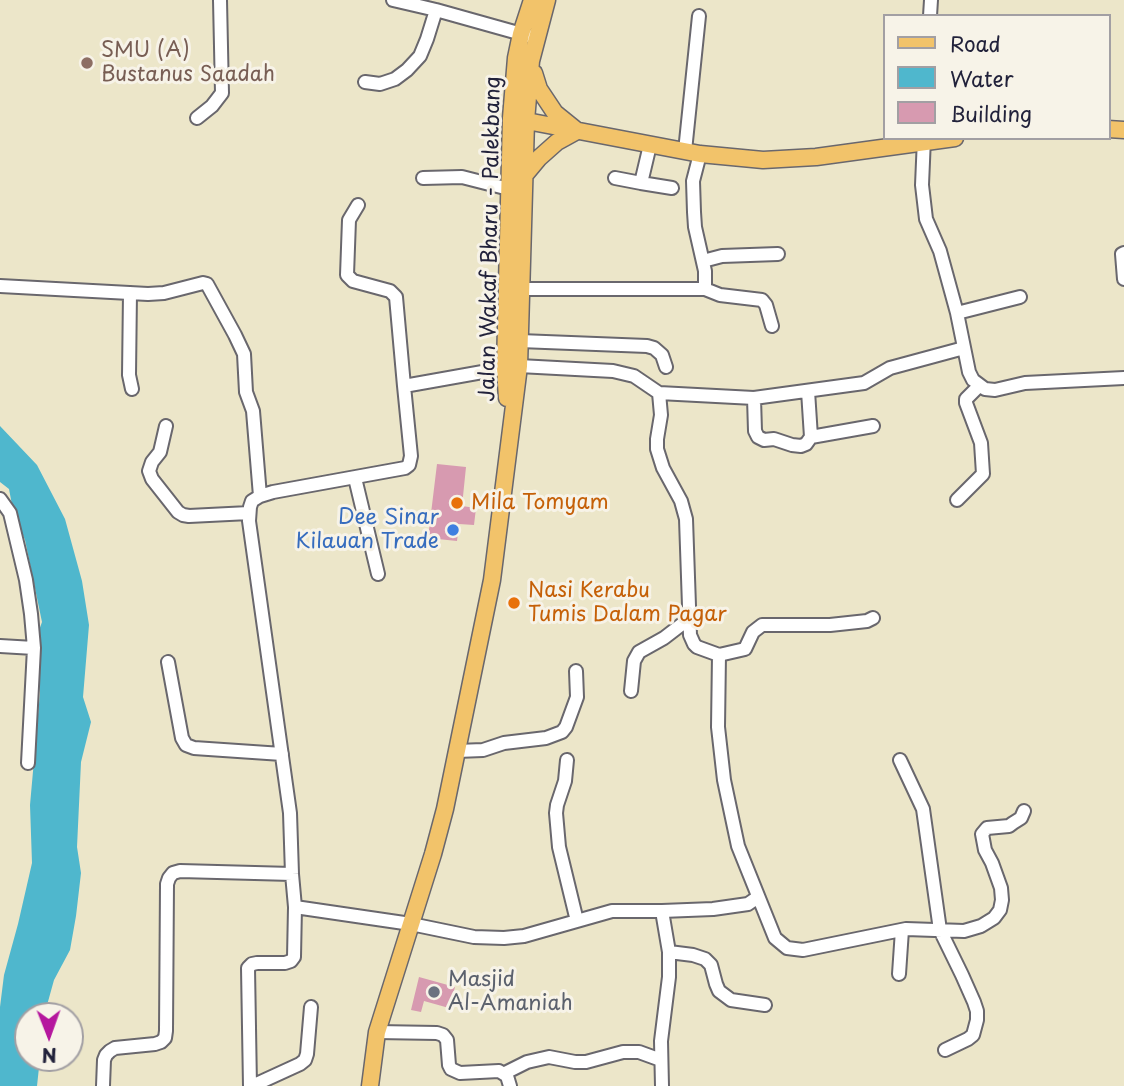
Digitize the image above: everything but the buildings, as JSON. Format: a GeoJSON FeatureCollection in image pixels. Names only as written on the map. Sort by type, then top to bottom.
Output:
{"type":"FeatureCollection","features":[{"type":"Feature","properties":{"kind":"main road","name":"Jalan Wakaf Bharu - Palekbang"},"geometry":{"type":"LineString","coordinates":[[370,1086],[377,1032],[445,809],[492,580],[510,439],[512,367],[509,189],[531,61],[528,36],[532,0]]}},
{"type":"Feature","properties":{"kind":"main road","name":"Jalan Wakaf Bharu - Palekbang"},"geometry":{"type":"LineString","coordinates":[[512,367],[520,341],[524,176],[516,58],[547,0]]}},
{"type":"Feature","properties":{"kind":"main road"},"geometry":{"type":"LineString","coordinates":[[531,61],[544,97],[555,113],[578,131]]}},
{"type":"Feature","properties":{"kind":"main road"},"geometry":{"type":"LineString","coordinates":[[519,120],[693,153],[763,160],[924,140]]}},
{"type":"Feature","properties":{"kind":"main road"},"geometry":{"type":"LineString","coordinates":[[524,176],[557,142],[578,131]]}},
{"type":"Feature","properties":{"kind":"street"},"geometry":{"type":"LineString","coordinates":[[197,118],[212,106],[222,93],[220,0]]}},
{"type":"Feature","properties":{"kind":"street"},"geometry":{"type":"LineString","coordinates":[[393,0],[528,36]]}},
{"type":"Feature","properties":{"kind":"street"},"geometry":{"type":"LineString","coordinates":[[365,82],[380,84],[395,79],[407,70],[420,56],[436,10]]}},
{"type":"Feature","properties":{"kind":"street"},"geometry":{"type":"LineString","coordinates":[[699,16],[693,184],[695,228],[705,271],[705,289]]}},
{"type":"Feature","properties":{"kind":"street"},"geometry":{"type":"LineString","coordinates":[[924,140],[922,185],[926,219],[940,251],[973,380],[985,389],[995,390],[1025,383],[1124,378]]}},
{"type":"Feature","properties":{"kind":"street"},"geometry":{"type":"LineString","coordinates":[[641,183],[650,145]]}},
{"type":"Feature","properties":{"kind":"street"},"geometry":{"type":"LineString","coordinates":[[423,178],[462,177],[509,189]]}},
{"type":"Feature","properties":{"kind":"street"},"geometry":{"type":"LineString","coordinates":[[615,178],[672,188]]}},
{"type":"Feature","properties":{"kind":"street"},"geometry":{"type":"LineString","coordinates":[[311,1007],[305,1060],[251,1086],[248,968],[257,963],[291,961],[294,957],[295,907],[290,813],[249,513],[253,501],[260,496],[401,470],[409,465],[411,456],[396,297],[390,291],[353,281],[347,275],[349,220],[358,205]]}},
{"type":"Feature","properties":{"kind":"street"},"geometry":{"type":"LineString","coordinates":[[1124,253],[1124,279]]}},
{"type":"Feature","properties":{"kind":"street"},"geometry":{"type":"LineString","coordinates":[[703,261],[722,256],[778,254]]}},
{"type":"Feature","properties":{"kind":"street"},"geometry":{"type":"LineString","coordinates":[[0,286],[130,293],[164,293],[203,283],[208,287],[244,354],[246,392],[252,409],[260,496]]}},
{"type":"Feature","properties":{"kind":"street"},"geometry":{"type":"LineString","coordinates":[[521,289],[705,289],[720,295],[762,300],[772,326]]}},
{"type":"Feature","properties":{"kind":"street"},"geometry":{"type":"LineString","coordinates":[[130,293],[129,376],[132,389]]}},
{"type":"Feature","properties":{"kind":"street"},"geometry":{"type":"LineString","coordinates":[[957,313],[1020,298]]}},
{"type":"Feature","properties":{"kind":"street"},"geometry":{"type":"LineString","coordinates":[[520,341],[647,346],[662,355],[666,367]]}},
{"type":"Feature","properties":{"kind":"street"},"geometry":{"type":"LineString","coordinates":[[404,386],[512,367],[624,373],[634,376],[659,393],[754,398],[864,383],[890,368],[964,348]]}},
{"type":"Feature","properties":{"kind":"street"},"geometry":{"type":"LineString","coordinates":[[957,500],[983,474],[981,443],[966,403],[966,399],[979,386]]}},
{"type":"Feature","properties":{"kind":"street"},"geometry":{"type":"LineString","coordinates":[[754,398],[755,431],[758,437],[764,440],[778,439],[800,446],[806,444],[811,437],[808,391]]}},
{"type":"Feature","properties":{"kind":"street"},"geometry":{"type":"LineString","coordinates":[[659,393],[661,415],[657,449],[663,468],[681,501],[686,519],[690,635],[694,644],[719,655],[745,649],[753,632],[762,625],[830,625],[873,618]]}},
{"type":"Feature","properties":{"kind":"street"},"geometry":{"type":"LineString","coordinates":[[166,426],[160,452],[149,466],[149,471],[152,479],[178,512],[189,516],[249,513]]}},
{"type":"Feature","properties":{"kind":"street"},"geometry":{"type":"LineString","coordinates":[[811,437],[873,426]]}},
{"type":"Feature","properties":{"kind":"street"},"geometry":{"type":"LineString","coordinates":[[355,478],[378,574]]}},
{"type":"Feature","properties":{"kind":"street"},"geometry":{"type":"LineString","coordinates":[[0,499],[10,513],[31,614],[34,648],[28,763]]}},
{"type":"Feature","properties":{"kind":"street"},"geometry":{"type":"LineString","coordinates":[[631,691],[634,661],[639,652],[664,638],[690,618]]}},
{"type":"Feature","properties":{"kind":"street"},"geometry":{"type":"LineString","coordinates":[[0,646],[34,648]]}},
{"type":"Feature","properties":{"kind":"street"},"geometry":{"type":"LineString","coordinates":[[719,655],[718,727],[724,780],[738,846],[775,938],[780,944],[795,950],[902,930],[972,930],[986,924],[1000,910],[1002,900],[1001,888],[985,850],[982,834],[988,828],[1013,824],[1021,818],[1024,811]]}},
{"type":"Feature","properties":{"kind":"street"},"geometry":{"type":"LineString","coordinates":[[168,662],[182,738],[186,745],[194,748],[282,754]]}},
{"type":"Feature","properties":{"kind":"street"},"geometry":{"type":"LineString","coordinates":[[457,751],[483,750],[504,743],[546,738],[562,732],[577,697],[576,671]]}},
{"type":"Feature","properties":{"kind":"street"},"geometry":{"type":"LineString","coordinates":[[567,760],[565,781],[556,813],[559,846],[577,921]]}},
{"type":"Feature","properties":{"kind":"street"},"geometry":{"type":"LineString","coordinates":[[901,760],[923,808],[940,930],[974,1002],[977,1020],[973,1035],[968,1040],[945,1050]]}},
{"type":"Feature","properties":{"kind":"street"},"geometry":{"type":"LineString","coordinates":[[103,1086],[104,1060],[110,1051],[115,1048],[155,1044],[165,1038],[167,884],[173,873],[292,874]]}},
{"type":"Feature","properties":{"kind":"street"},"geometry":{"type":"LineString","coordinates":[[295,907],[411,924],[474,937],[504,938],[524,936],[612,911],[713,909],[748,904],[758,897]]}},
{"type":"Feature","properties":{"kind":"street"},"geometry":{"type":"LineString","coordinates":[[662,912],[669,952],[669,976],[661,1041],[662,1086]]}},
{"type":"Feature","properties":{"kind":"street"},"geometry":{"type":"LineString","coordinates":[[899,974],[902,930]]}},
{"type":"Feature","properties":{"kind":"street"},"geometry":{"type":"LineString","coordinates":[[669,952],[701,957],[708,962],[719,991],[731,1000],[765,1005]]}},
{"type":"Feature","properties":{"kind":"street"},"geometry":{"type":"LineString","coordinates":[[377,1032],[443,1035],[447,1040],[449,1065],[453,1071],[499,1071],[509,1078],[510,1086]]}},
{"type":"Feature","properties":{"kind":"street"},"geometry":{"type":"LineString","coordinates":[[505,1073],[527,1062],[549,1057],[586,1062],[623,1052],[639,1052],[661,1060]]}},
{"type":"Feature","properties":{"kind":"water"},"geometry":{"type":"Polygon","coordinates":[[[0,426],[37,465],[65,519],[82,581],[89,625],[83,697],[91,722],[81,762],[77,847],[81,873],[70,950],[54,980],[48,1002],[14,1002],[14,1072],[38,1072],[37,1086],[0,1086],[0,1007],[4,975],[32,863],[30,805],[40,693],[36,639],[42,622],[25,540],[13,510],[9,489],[0,482],[0,426]]]}},
{"type":"Feature","properties":{"kind":"place","name":"SMU (A) Bustanus Saadah"},"geometry":{"type":"Point","coordinates":[87,63]}},
{"type":"Feature","properties":{"kind":"place","name":"Mila Tomyam"},"geometry":{"type":"Point","coordinates":[457,503]}},
{"type":"Feature","properties":{"kind":"place","name":"Dee Sinar Kilauan Trade"},"geometry":{"type":"Point","coordinates":[453,530]}},
{"type":"Feature","properties":{"kind":"place","name":"Nasi Kerabu Tumis Dalam Pagar"},"geometry":{"type":"Point","coordinates":[514,603]}},
{"type":"Feature","properties":{"kind":"place","name":"Masjid Al-Amaniah"},"geometry":{"type":"Point","coordinates":[434,992]}}]}
